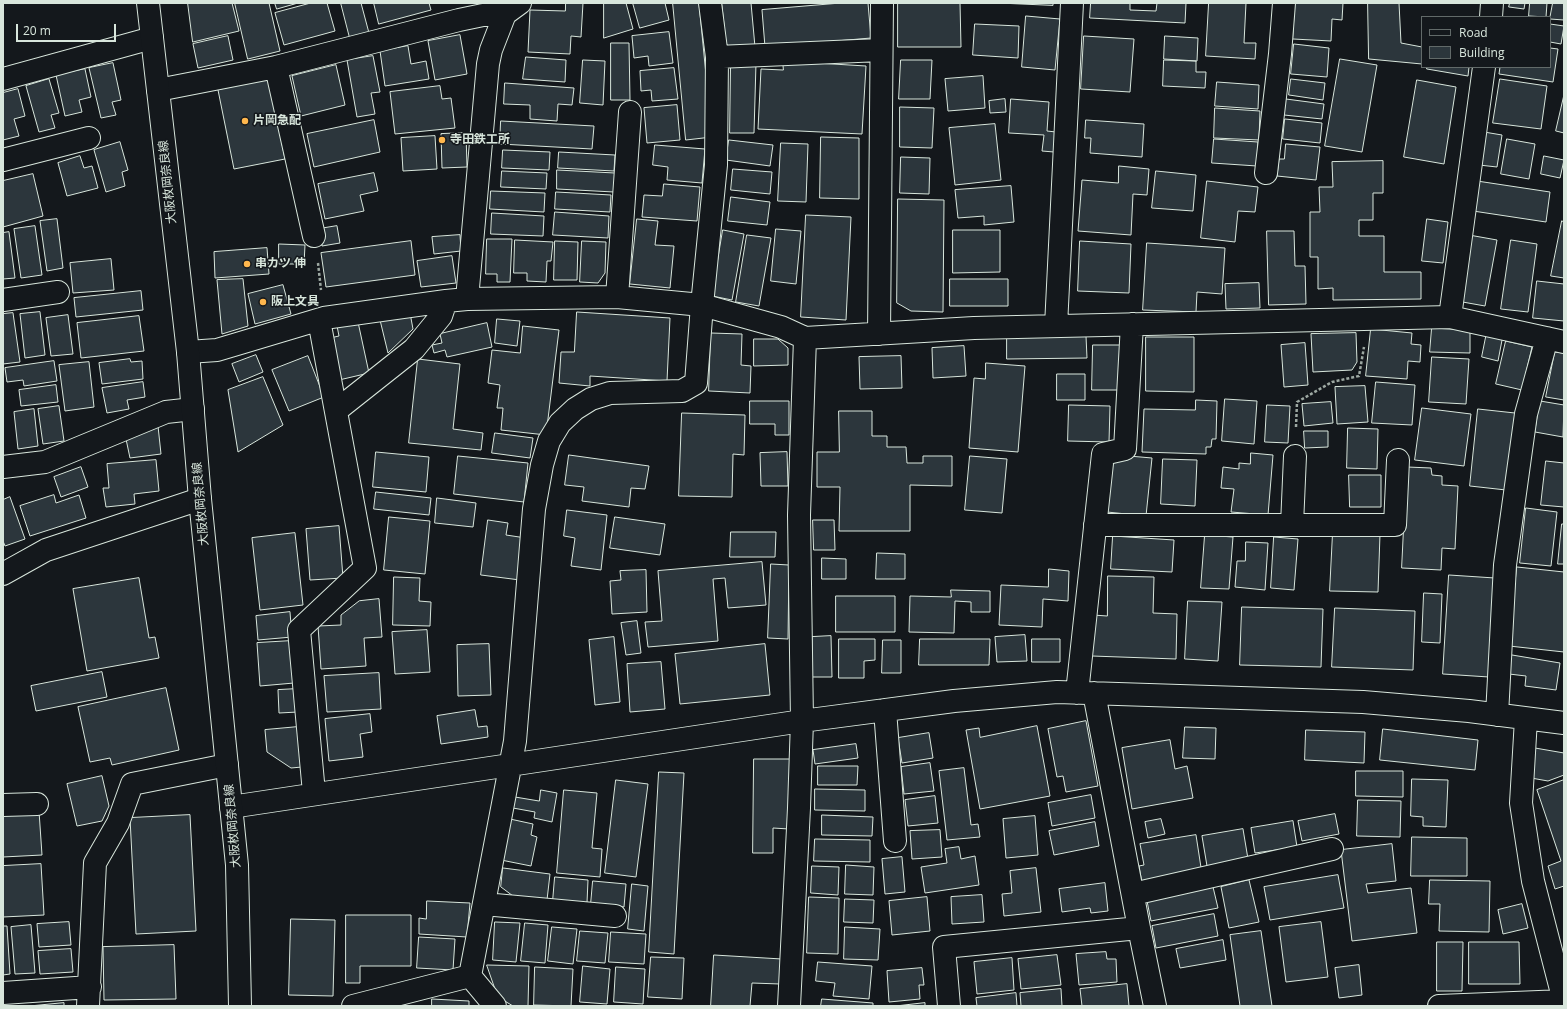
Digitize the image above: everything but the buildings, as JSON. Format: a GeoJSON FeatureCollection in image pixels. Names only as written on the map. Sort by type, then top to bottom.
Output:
{"type":"FeatureCollection","features":[{"type":"Feature","properties":{"kind":"street","name":"大阪枚岡奈良線"},"geometry":{"type":"LineString","coordinates":[[148,3],[188,352],[200,499],[237,865],[240,1006]]}},
{"type":"Feature","properties":{"kind":"street"},"geometry":{"type":"LineString","coordinates":[[470,976],[515,741],[534,509],[542,465],[549,441],[560,423],[575,409],[591,399],[610,393],[682,391],[696,383],[716,165],[717,57],[710,3]]}},
{"type":"Feature","properties":{"kind":"street"},"geometry":{"type":"LineString","coordinates":[[879,334],[882,3]]}},
{"type":"Feature","properties":{"kind":"street"},"geometry":{"type":"LineString","coordinates":[[1056,326],[1072,3]]}},
{"type":"Feature","properties":{"kind":"street"},"geometry":{"type":"LineString","coordinates":[[1266,173],[1280,54],[1284,3]]}},
{"type":"Feature","properties":{"kind":"street"},"geometry":{"type":"LineString","coordinates":[[1490,16],[1492,3]]}},
{"type":"Feature","properties":{"kind":"street"},"geometry":{"type":"LineString","coordinates":[[158,90],[276,67],[457,11],[483,15],[512,8]]}},
{"type":"Feature","properties":{"kind":"street"},"geometry":{"type":"LineString","coordinates":[[337,410],[414,349],[456,300],[490,50],[512,8]]}},
{"type":"Feature","properties":{"kind":"street"},"geometry":{"type":"LineString","coordinates":[[3,79],[152,38]]}},
{"type":"Feature","properties":{"kind":"street"},"geometry":{"type":"LineString","coordinates":[[717,57],[881,50]]}},
{"type":"Feature","properties":{"kind":"street"},"geometry":{"type":"LineString","coordinates":[[276,67],[314,236]]}},
{"type":"Feature","properties":{"kind":"street"},"geometry":{"type":"LineString","coordinates":[[1450,317],[1484,68]]}},
{"type":"Feature","properties":{"kind":"street"},"geometry":{"type":"LineString","coordinates":[[617,297],[630,112]]}},
{"type":"Feature","properties":{"kind":"street"},"geometry":{"type":"LineString","coordinates":[[3,160],[89,138]]}},
{"type":"Feature","properties":{"kind":"street"},"geometry":{"type":"LineString","coordinates":[[3,300],[58,292]]}},
{"type":"Feature","properties":{"kind":"street"},"geometry":{"type":"LineString","coordinates":[[188,352],[217,350],[321,319],[456,300],[617,297],[702,305],[781,327],[805,338],[974,328],[1450,317],[1556,340],[1526,414],[1505,565],[1497,715]]}},
{"type":"Feature","properties":{"kind":"street"},"geometry":{"type":"LineString","coordinates":[[314,793],[299,630],[365,568],[321,319]]}},
{"type":"Feature","properties":{"kind":"street"},"geometry":{"type":"LineString","coordinates":[[1132,324],[1125,449],[1103,454],[1095,525],[1085,693],[1133,894],[1156,1006]]}},
{"type":"Feature","properties":{"kind":"street"},"geometry":{"type":"LineString","coordinates":[[789,1006],[802,721],[799,515],[805,338]]}},
{"type":"Feature","properties":{"kind":"street"},"geometry":{"type":"LineString","coordinates":[[4,462],[45,462],[166,412],[193,409]]}},
{"type":"Feature","properties":{"kind":"street"},"geometry":{"type":"LineString","coordinates":[[1292,525],[1295,456]]}},
{"type":"Feature","properties":{"kind":"street"},"geometry":{"type":"LineString","coordinates":[[1095,525],[1395,525],[1398,460]]}},
{"type":"Feature","properties":{"kind":"street"},"geometry":{"type":"LineString","coordinates":[[3,574],[46,550],[200,499]]}},
{"type":"Feature","properties":{"kind":"street"},"geometry":{"type":"LineString","coordinates":[[231,807],[314,793],[802,721],[954,701],[1057,692],[1363,702],[1564,723]]}},
{"type":"Feature","properties":{"kind":"street"},"geometry":{"type":"LineString","coordinates":[[885,710],[895,841]]}},
{"type":"Feature","properties":{"kind":"street"},"geometry":{"type":"LineString","coordinates":[[1439,1006],[1512,1005],[1564,1001],[1533,881],[1521,803],[1526,719]]}},
{"type":"Feature","properties":{"kind":"street"},"geometry":{"type":"LineString","coordinates":[[3,993],[89,997],[95,863],[118,823],[132,784],[227,764]]}},
{"type":"Feature","properties":{"kind":"street"},"geometry":{"type":"LineString","coordinates":[[3,805],[37,804]]}},
{"type":"Feature","properties":{"kind":"street"},"geometry":{"type":"LineString","coordinates":[[1133,894],[1332,850]]}},
{"type":"Feature","properties":{"kind":"street"},"geometry":{"type":"LineString","coordinates":[[484,904],[615,916]]}},
{"type":"Feature","properties":{"kind":"street"},"geometry":{"type":"LineString","coordinates":[[949,1006],[944,947],[1139,928]]}},
{"type":"Feature","properties":{"kind":"street"},"geometry":{"type":"LineString","coordinates":[[353,1006],[470,976]]}},
{"type":"Feature","properties":{"kind":"street"},"geometry":{"type":"LineString","coordinates":[[470,976],[495,1006]]}},
{"type":"Feature","properties":{"kind":"path"},"geometry":{"type":"LineString","coordinates":[[314,236],[321,319]]}},
{"type":"Feature","properties":{"kind":"path"},"geometry":{"type":"LineString","coordinates":[[1295,456],[1297,402],[1332,382],[1359,376],[1368,319]]}},
{"type":"Feature","properties":{"kind":"place","name":"片岡急配"},"geometry":{"type":"Point","coordinates":[245,121]}},
{"type":"Feature","properties":{"kind":"place","name":"寺田鉄工所"},"geometry":{"type":"Point","coordinates":[442,140]}},
{"type":"Feature","properties":{"kind":"place","name":"串カツ 伸"},"geometry":{"type":"Point","coordinates":[247,264]}},
{"type":"Feature","properties":{"kind":"place","name":"阪上文具"},"geometry":{"type":"Point","coordinates":[263,302]}}]}
